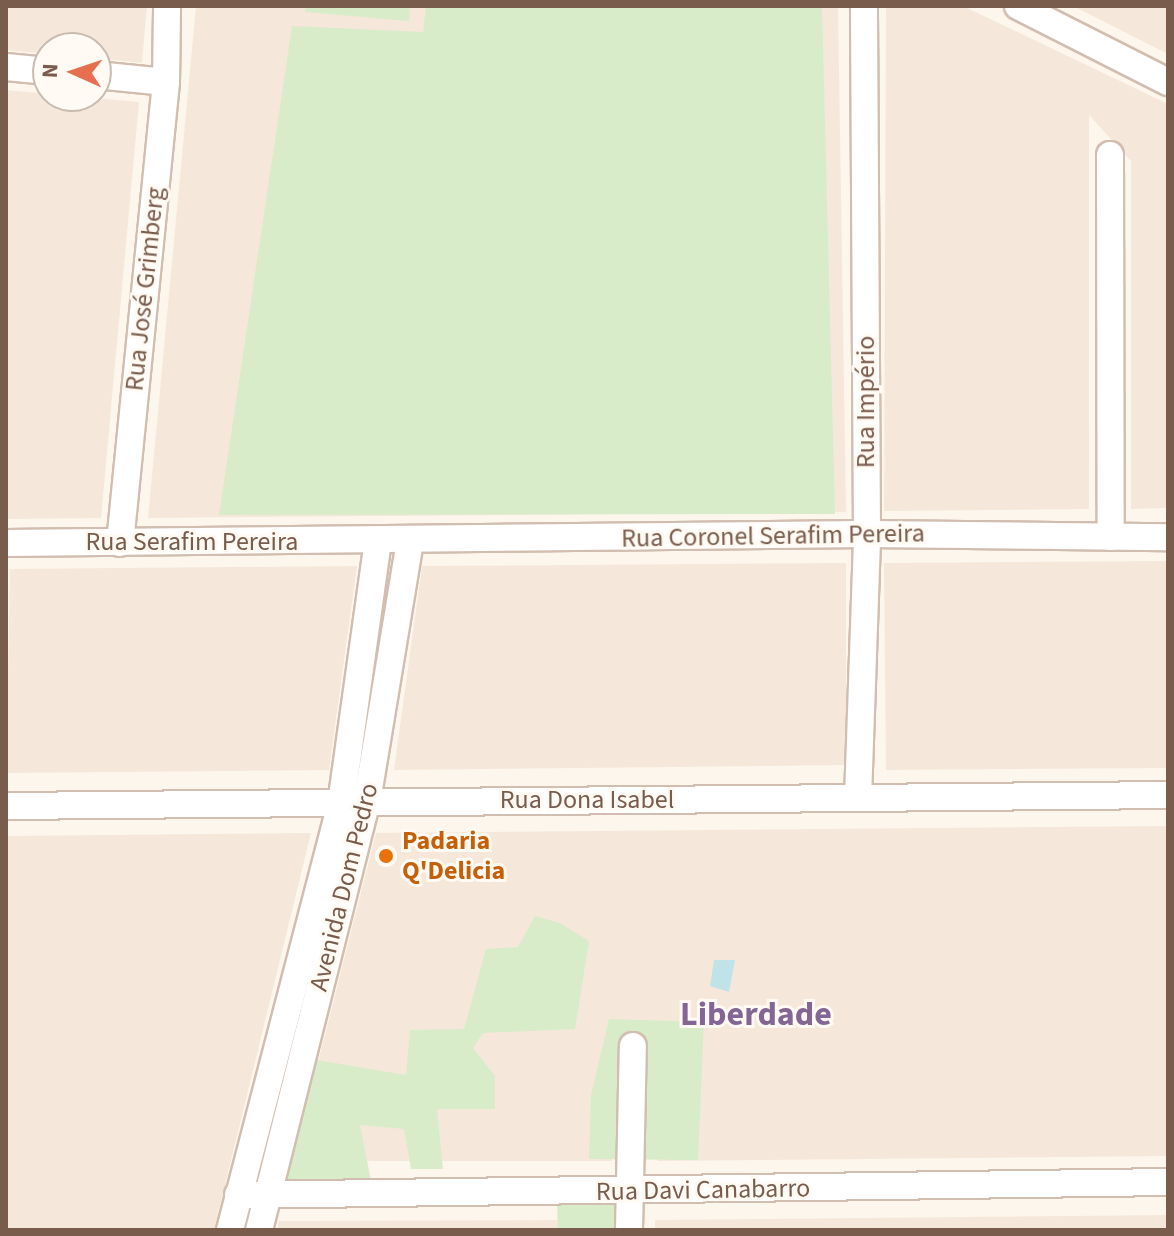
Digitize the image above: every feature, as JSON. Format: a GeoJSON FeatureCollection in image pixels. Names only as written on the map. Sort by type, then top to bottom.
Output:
{"type":"FeatureCollection","features":[{"type":"Feature","properties":{"kind":"street","name":"Rua José Grimberg"},"geometry":{"type":"LineString","coordinates":[[120,543],[166,82],[170,36],[167,6]]}},
{"type":"Feature","properties":{"kind":"street","name":"Rua José Grimberg"},"geometry":{"type":"LineString","coordinates":[[170,36],[181,19],[182,6]]}},
{"type":"Feature","properties":{"kind":"street","name":"Rua Império"},"geometry":{"type":"LineString","coordinates":[[858,798],[867,534],[864,6]]}},
{"type":"Feature","properties":{"kind":"street"},"geometry":{"type":"LineString","coordinates":[[1018,6],[1168,82]]}},
{"type":"Feature","properties":{"kind":"street"},"geometry":{"type":"LineString","coordinates":[[6,67],[32,69]]}},
{"type":"Feature","properties":{"kind":"street"},"geometry":{"type":"LineString","coordinates":[[112,77],[166,82]]}},
{"type":"Feature","properties":{"kind":"street"},"geometry":{"type":"LineString","coordinates":[[1110,155],[1111,537]]}},
{"type":"Feature","properties":{"kind":"street","name":"Rua Coronel Serafim Pereira"},"geometry":{"type":"LineString","coordinates":[[378,542],[867,534],[1168,537]]}},
{"type":"Feature","properties":{"kind":"street","name":"Avenida Dom Pedro"},"geometry":{"type":"LineString","coordinates":[[259,1230],[367,801],[410,540]]}},
{"type":"Feature","properties":{"kind":"street","name":"Rua Serafim Pereira"},"geometry":{"type":"LineString","coordinates":[[6,543],[378,542]]}},
{"type":"Feature","properties":{"kind":"street","name":"Avenida Dom Pedro"},"geometry":{"type":"LineString","coordinates":[[230,1230],[287,996],[341,804],[378,542]]}},
{"type":"Feature","properties":{"kind":"street","name":"Rua Dona Isabel"},"geometry":{"type":"LineString","coordinates":[[6,806],[1168,795]]}},
{"type":"Feature","properties":{"kind":"street"},"geometry":{"type":"LineString","coordinates":[[314,897],[341,903]]}},
{"type":"Feature","properties":{"kind":"street"},"geometry":{"type":"LineString","coordinates":[[287,996],[315,1002]]}},
{"type":"Feature","properties":{"kind":"street"},"geometry":{"type":"LineString","coordinates":[[629,1230],[633,1046]]}},
{"type":"Feature","properties":{"kind":"street"},"geometry":{"type":"LineString","coordinates":[[264,1096],[290,1104]]}},
{"type":"Feature","properties":{"kind":"street","name":"Rua Davi Canabarro"},"geometry":{"type":"LineString","coordinates":[[238,1195],[628,1192],[1168,1182]]}},
{"type":"Feature","properties":{"kind":"shaded area"},"geometry":{"type":"Polygon","coordinates":[[[6,6],[147,6],[142,63],[112,60],[112,32],[32,32],[32,52],[6,50],[6,6]]]}},
{"type":"Feature","properties":{"kind":"shaded area"},"geometry":{"type":"Polygon","coordinates":[[[196,6],[838,6],[846,512],[148,518],[196,6]]]}},
{"type":"Feature","properties":{"kind":"shaded area"},"geometry":{"type":"Polygon","coordinates":[[[886,6],[963,6],[1168,104],[1168,508],[1131,509],[1131,161],[1089,115],[1089,509],[884,511],[886,6]]]}},
{"type":"Feature","properties":{"kind":"shaded area"},"geometry":{"type":"Polygon","coordinates":[[[1073,6],[1168,6],[1168,54],[1073,6]]]}},
{"type":"Feature","properties":{"kind":"shaded area"},"geometry":{"type":"Polygon","coordinates":[[[6,90],[32,92],[32,112],[112,112],[112,100],[139,102],[101,518],[6,519],[6,90]]]}},
{"type":"Feature","properties":{"kind":"shaded area"},"geometry":{"type":"Polygon","coordinates":[[[1168,561],[1168,768],[886,770],[884,563],[1168,561]]]}},
{"type":"Feature","properties":{"kind":"shaded area"},"geometry":{"type":"Polygon","coordinates":[[[846,563],[846,765],[394,770],[422,566],[846,563]]]}},
{"type":"Feature","properties":{"kind":"shaded area"},"geometry":{"type":"Polygon","coordinates":[[[357,566],[329,770],[6,773],[10,569],[357,566]]]}},
{"type":"Feature","properties":{"kind":"shaded area"},"geometry":{"type":"Polygon","coordinates":[[[1168,826],[1168,1156],[657,1161],[658,1084],[611,1031],[612,1161],[293,1161],[376,833],[1168,826]]]}},
{"type":"Feature","properties":{"kind":"shaded area"},"geometry":{"type":"Polygon","coordinates":[[[311,833],[214,1230],[6,1230],[6,836],[311,833]]]}},
{"type":"Feature","properties":{"kind":"shaded area"},"geometry":{"type":"Polygon","coordinates":[[[1168,1215],[1168,1230],[655,1230],[655,1220],[1168,1215]]]}},
{"type":"Feature","properties":{"kind":"shaded area"},"geometry":{"type":"Polygon","coordinates":[[[605,1220],[605,1230],[277,1230],[279,1221],[605,1220]]]}},
{"type":"Feature","properties":{"kind":"green space"},"geometry":{"type":"Polygon","coordinates":[[[306,6],[410,6],[409,21],[305,12],[306,6]]]}},
{"type":"Feature","properties":{"kind":"green space"},"geometry":{"type":"Polygon","coordinates":[[[426,6],[822,6],[835,514],[219,515],[292,26],[423,32],[426,6]]]}},
{"type":"Feature","properties":{"kind":"green space"},"geometry":{"type":"Polygon","coordinates":[[[535,916],[560,923],[589,941],[575,1029],[483,1033],[473,1048],[495,1076],[495,1109],[437,1109],[443,1169],[411,1169],[404,1129],[360,1125],[372,1186],[270,1188],[311,1059],[406,1075],[410,1030],[464,1029],[486,949],[518,947],[535,916]]]}},
{"type":"Feature","properties":{"kind":"green space"},"geometry":{"type":"Polygon","coordinates":[[[609,1019],[704,1022],[698,1160],[589,1159],[591,1095],[609,1019]]]}},
{"type":"Feature","properties":{"kind":"green space"},"geometry":{"type":"Polygon","coordinates":[[[557,1204],[619,1205],[620,1230],[558,1230],[557,1204]]]}},
{"type":"Feature","properties":{"kind":"water"},"geometry":{"type":"Polygon","coordinates":[[[714,960],[735,960],[729,992],[710,986],[714,960]]]}},
{"type":"Feature","properties":{"kind":"place","name":"Padaria Q'Delicia"},"geometry":{"type":"Point","coordinates":[386,856]}},
{"type":"Feature","properties":{"kind":"district","name":"Liberdade"},"geometry":{"type":"Point","coordinates":[756,1015]}}]}
